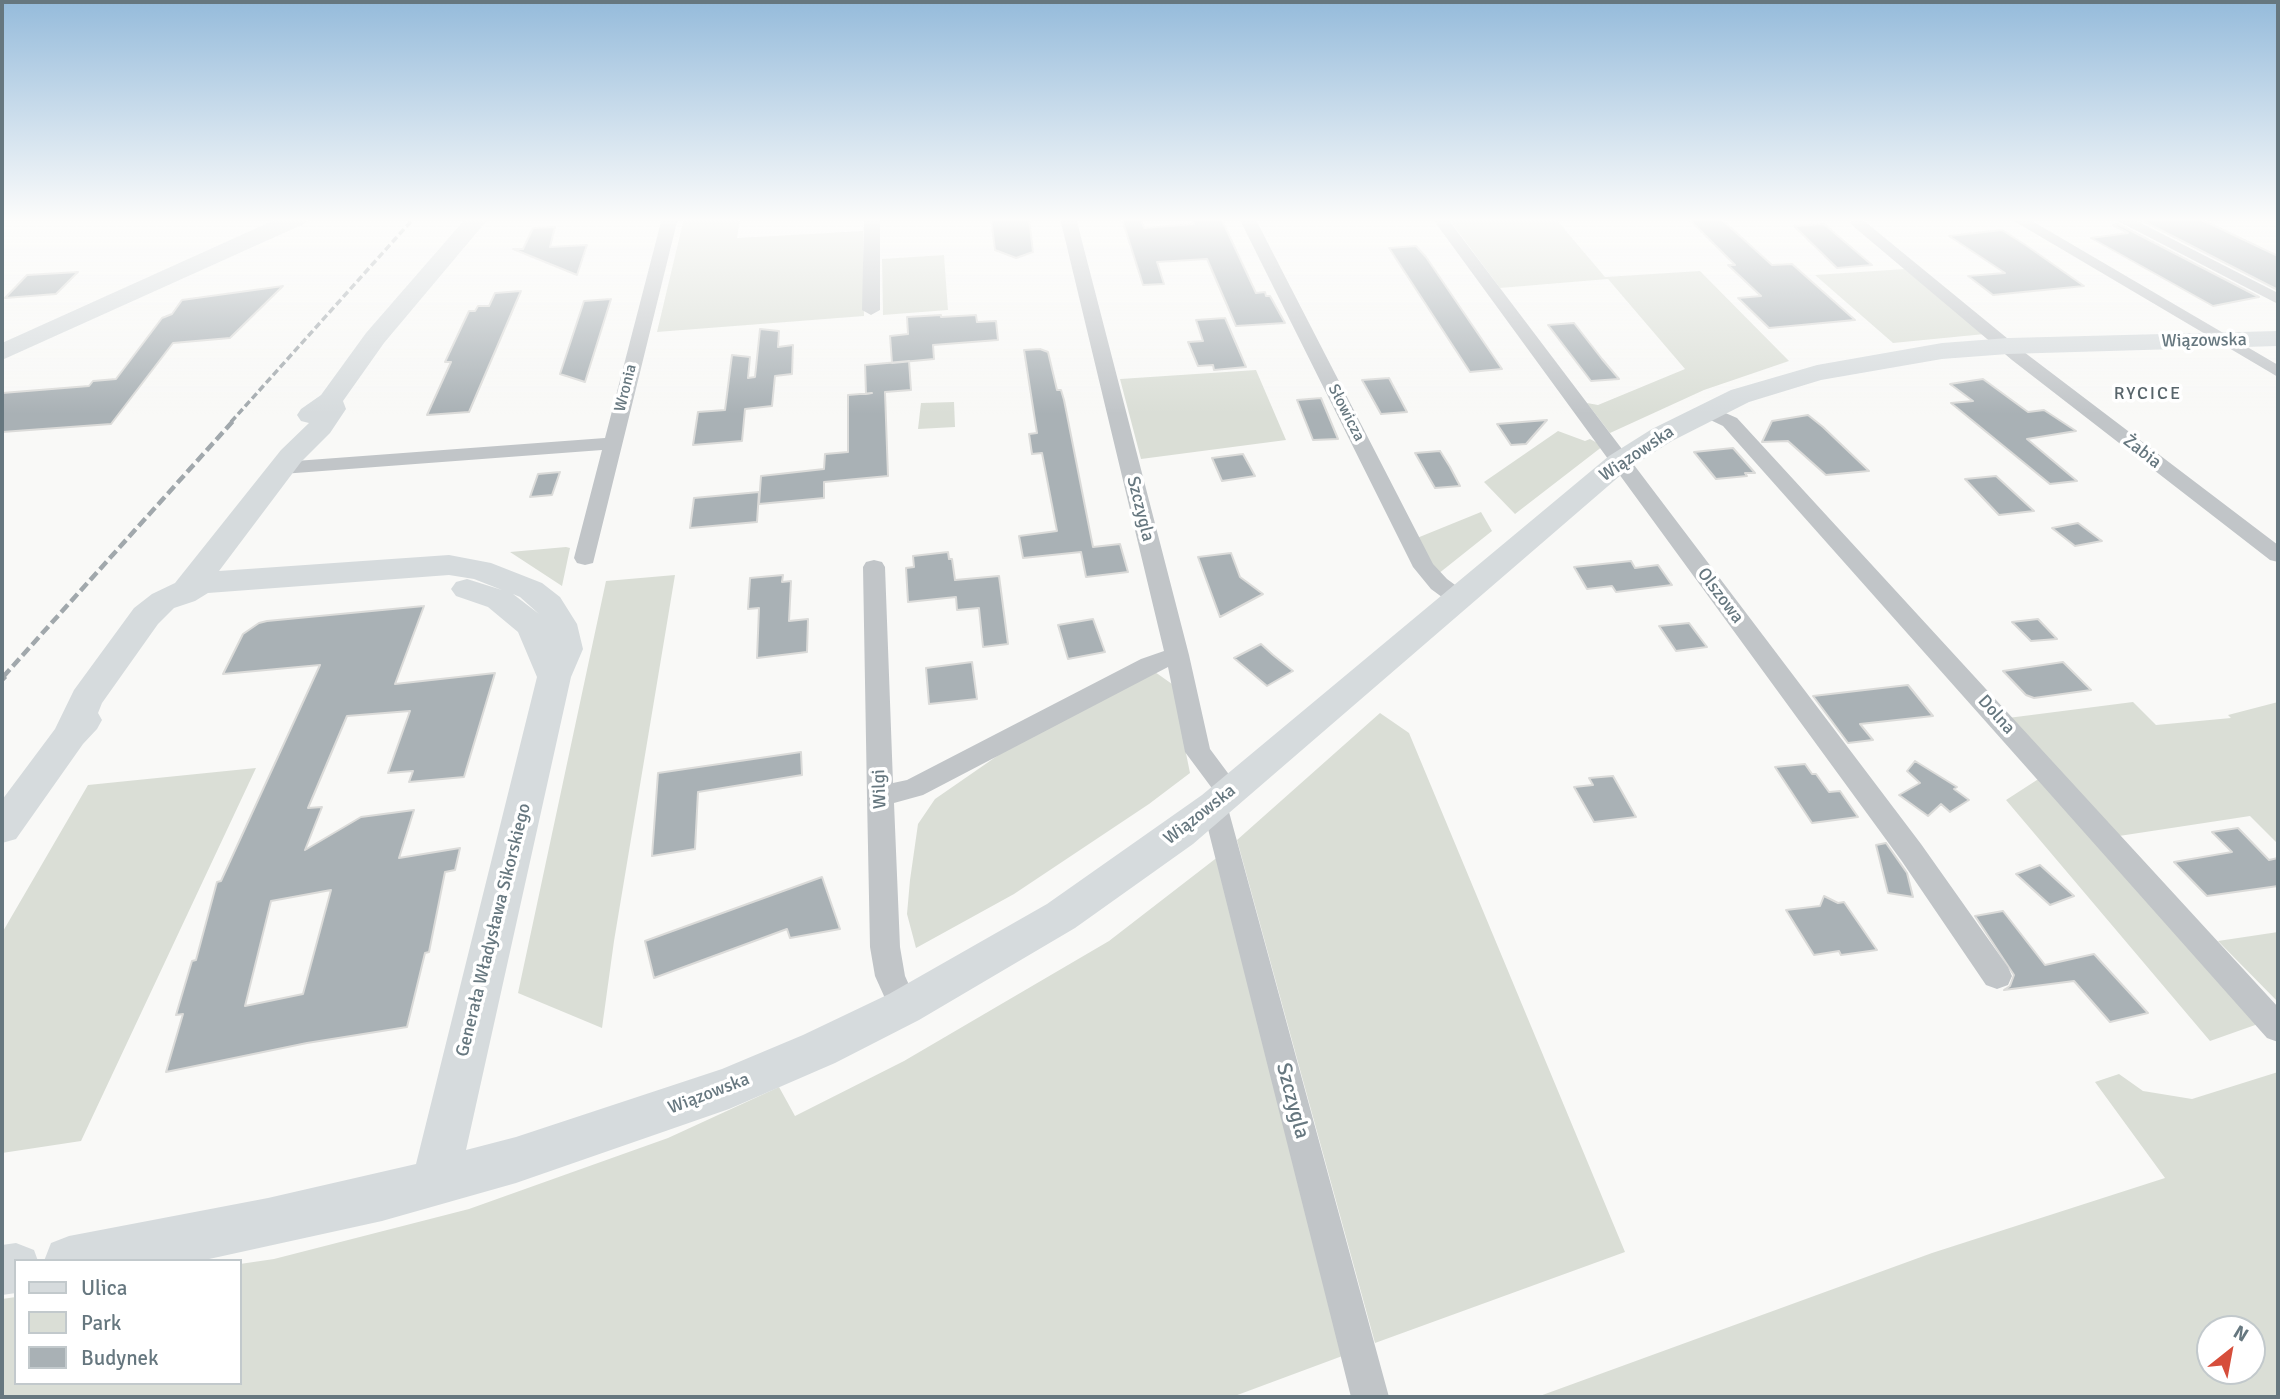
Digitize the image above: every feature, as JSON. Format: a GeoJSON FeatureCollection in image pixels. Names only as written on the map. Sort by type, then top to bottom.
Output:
{"type":"FeatureCollection","features":[{"type":"Feature","properties":{"kind":"main road"},"geometry":{"type":"LineString","coordinates":[[2,352],[154,283]]}},
{"type":"Feature","properties":{"kind":"main road"},"geometry":{"type":"LineString","coordinates":[[2,828],[69,735],[114,688],[178,606],[186,589],[286,462],[308,441],[326,418],[332,410],[330,401],[375,338],[422,283]]}},
{"type":"Feature","properties":{"kind":"main road","name":"Wiązowska"},"geometry":{"type":"LineString","coordinates":[[79,1259],[268,1223],[435,1183],[595,1136],[729,1088],[819,1049],[904,1007],[1062,916],[1222,799],[1619,462],[1707,411],[1774,385],[1861,363],[1942,351],[2008,346],[2278,339]]}},
{"type":"Feature","properties":{"kind":"main road","name":"Generała Władysława Sikorskiego"},"geometry":{"type":"LineString","coordinates":[[186,589],[207,596],[220,596],[410,582],[448,585],[474,590],[499,600],[530,624],[541,643],[554,677],[435,1183]]}},
{"type":"Feature","properties":{"kind":"street","name":"Wronia"},"geometry":{"type":"LineString","coordinates":[[585,558],[653,283]]}},
{"type":"Feature","properties":{"kind":"street"},"geometry":{"type":"LineString","coordinates":[[871,283],[871,310]]}},
{"type":"Feature","properties":{"kind":"street","name":"Szczygla"},"geometry":{"type":"LineString","coordinates":[[1084,283],[1177,655],[1198,752],[1222,799],[1370,1397]]}},
{"type":"Feature","properties":{"kind":"street","name":"Słowicza"},"geometry":{"type":"LineString","coordinates":[[1280,283],[1424,567],[1439,584],[1458,598]]}},
{"type":"Feature","properties":{"kind":"street","name":"Olszowa"},"geometry":{"type":"LineString","coordinates":[[1487,283],[1912,852],[1997,976]]}},
{"type":"Feature","properties":{"kind":"street","name":"Żabia"},"geometry":{"type":"LineString","coordinates":[[1932,283],[2018,356],[2278,555]]}},
{"type":"Feature","properties":{"kind":"street"},"geometry":{"type":"LineString","coordinates":[[2126,283],[2278,372]]}},
{"type":"Feature","properties":{"kind":"street"},"geometry":{"type":"LineString","coordinates":[[2247,283],[2278,299]]}},
{"type":"Feature","properties":{"kind":"street","name":"Dolna"},"geometry":{"type":"LineString","coordinates":[[1707,411],[1730,422],[2278,1028]]}},
{"type":"Feature","properties":{"kind":"street"},"geometry":{"type":"LineString","coordinates":[[286,462],[612,443]]}},
{"type":"Feature","properties":{"kind":"street","name":"Wilgi"},"geometry":{"type":"LineString","coordinates":[[874,567],[884,947],[890,976],[904,1007]]}},
{"type":"Feature","properties":{"kind":"street"},"geometry":{"type":"LineString","coordinates":[[880,797],[914,788],[1149,665],[1177,655]]}},
{"type":"Feature","properties":{"kind":"green space"},"geometry":{"type":"Polygon","coordinates":[[[669,283],[864,283],[864,316],[657,332],[669,283]]]}},
{"type":"Feature","properties":{"kind":"green space"},"geometry":{"type":"Polygon","coordinates":[[[882,283],[946,283],[948,310],[883,315],[882,283]]]}},
{"type":"Feature","properties":{"kind":"green space"},"geometry":{"type":"Polygon","coordinates":[[[1496,283],[1557,283],[1500,288],[1496,283]]]}},
{"type":"Feature","properties":{"kind":"green space"},"geometry":{"type":"Polygon","coordinates":[[[1612,283],[1712,283],[1789,361],[1704,390],[1610,433],[1587,403],[1598,405],[1685,369],[1612,283]]]}},
{"type":"Feature","properties":{"kind":"green space"},"geometry":{"type":"Polygon","coordinates":[[[1825,283],[1923,283],[1985,334],[1893,343],[1825,283]]]}},
{"type":"Feature","properties":{"kind":"green space"},"geometry":{"type":"Polygon","coordinates":[[[1256,370],[1286,440],[1141,459],[1120,379],[1256,370]]]}},
{"type":"Feature","properties":{"kind":"green space"},"geometry":{"type":"Polygon","coordinates":[[[954,402],[955,427],[918,429],[921,403],[954,402]]]}},
{"type":"Feature","properties":{"kind":"green space"},"geometry":{"type":"Polygon","coordinates":[[[1558,431],[1585,441],[1590,439],[1603,446],[1515,514],[1484,482],[1558,431]]]}},
{"type":"Feature","properties":{"kind":"green space"},"geometry":{"type":"Polygon","coordinates":[[[1481,512],[1492,531],[1438,574],[1417,538],[1481,512]]]}},
{"type":"Feature","properties":{"kind":"green space"},"geometry":{"type":"Polygon","coordinates":[[[570,548],[562,586],[510,552],[570,548]]]}},
{"type":"Feature","properties":{"kind":"green space"},"geometry":{"type":"Polygon","coordinates":[[[675,575],[602,1028],[518,993],[606,581],[675,575]]]}},
{"type":"Feature","properties":{"kind":"green space"},"geometry":{"type":"Polygon","coordinates":[[[1155,672],[1172,684],[1190,773],[1149,804],[1014,894],[916,948],[907,914],[910,880],[918,824],[935,799],[1000,754],[1155,672]]]}},
{"type":"Feature","properties":{"kind":"green space"},"geometry":{"type":"Polygon","coordinates":[[[2133,702],[2156,725],[2231,718],[2228,715],[2278,702],[2278,844],[2250,816],[2119,836],[2008,718],[2133,702]]]}},
{"type":"Feature","properties":{"kind":"green space"},"geometry":{"type":"Polygon","coordinates":[[[1380,713],[1409,733],[1625,1252],[1375,1343],[1237,840],[1380,713]]]}},
{"type":"Feature","properties":{"kind":"green space"},"geometry":{"type":"Polygon","coordinates":[[[256,768],[81,1141],[2,1153],[2,933],[88,785],[256,768]]]}},
{"type":"Feature","properties":{"kind":"green space"},"geometry":{"type":"Polygon","coordinates":[[[2040,778],[2258,1024],[2210,1041],[2006,800],[2040,778]]]}},
{"type":"Feature","properties":{"kind":"green space"},"geometry":{"type":"Polygon","coordinates":[[[1219,856],[1345,1355],[1232,1397],[2,1397],[2,1299],[14,1297],[14,1385],[242,1385],[242,1264],[274,1259],[469,1209],[668,1138],[779,1087],[795,1116],[904,1061],[1109,941],[1219,856]]]}},
{"type":"Feature","properties":{"kind":"green space"},"geometry":{"type":"Polygon","coordinates":[[[2278,932],[2278,1002],[2218,941],[2278,932]]]}},
{"type":"Feature","properties":{"kind":"green space"},"geometry":{"type":"Polygon","coordinates":[[[2278,1072],[2278,1397],[1537,1397],[1932,1253],[2165,1178],[2095,1082],[2119,1074],[2143,1091],[2192,1099],[2278,1072]]]}},
{"type":"Feature","properties":{"kind":"building"},"geometry":{"type":"Polygon","coordinates":[[[19,283],[67,283],[56,294],[5,298],[19,283]]]}},
{"type":"Feature","properties":{"kind":"building"},"geometry":{"type":"Polygon","coordinates":[[[1218,283],[1251,283],[1256,293],[1265,292],[1266,296],[1270,296],[1285,323],[1236,326],[1218,283]]]}},
{"type":"Feature","properties":{"kind":"building"},"geometry":{"type":"Polygon","coordinates":[[[1412,283],[1444,283],[1502,369],[1470,372],[1412,283]]]}},
{"type":"Feature","properties":{"kind":"building"},"geometry":{"type":"Polygon","coordinates":[[[1747,283],[1814,283],[1855,320],[1769,328],[1738,298],[1761,296],[1747,283]]]}},
{"type":"Feature","properties":{"kind":"building"},"geometry":{"type":"Polygon","coordinates":[[[1978,283],[2080,283],[2084,286],[1993,295],[1978,283]]]}},
{"type":"Feature","properties":{"kind":"building"},"geometry":{"type":"Polygon","coordinates":[[[2172,283],[2233,283],[2259,297],[2213,306],[2172,283]]]}},
{"type":"Feature","properties":{"kind":"building"},"geometry":{"type":"Polygon","coordinates":[[[2265,283],[2278,283],[2278,290],[2265,283]]]}},
{"type":"Feature","properties":{"kind":"building"},"geometry":{"type":"Polygon","coordinates":[[[283,286],[230,338],[173,343],[111,424],[2,432],[2,393],[89,386],[93,381],[116,379],[162,318],[172,314],[182,300],[283,286]]]}},
{"type":"Feature","properties":{"kind":"building"},"geometry":{"type":"Polygon","coordinates":[[[521,291],[469,412],[427,415],[451,362],[445,362],[469,311],[475,311],[478,306],[489,306],[495,293],[521,291]]]}},
{"type":"Feature","properties":{"kind":"building"},"geometry":{"type":"Polygon","coordinates":[[[611,299],[585,382],[560,374],[584,301],[611,299]]]}},
{"type":"Feature","properties":{"kind":"building"},"geometry":{"type":"Polygon","coordinates":[[[976,315],[977,322],[996,321],[998,340],[933,345],[934,359],[892,363],[890,336],[908,334],[907,317],[976,315]]]}},
{"type":"Feature","properties":{"kind":"building"},"geometry":{"type":"Polygon","coordinates":[[[1225,318],[1246,367],[1214,370],[1213,365],[1198,366],[1188,342],[1203,341],[1196,320],[1225,318]]]}},
{"type":"Feature","properties":{"kind":"building"},"geometry":{"type":"Polygon","coordinates":[[[1574,323],[1619,379],[1591,381],[1548,325],[1574,323]]]}},
{"type":"Feature","properties":{"kind":"building"},"geometry":{"type":"Polygon","coordinates":[[[760,329],[779,331],[778,347],[793,345],[792,374],[775,376],[772,406],[745,409],[742,441],[693,445],[698,412],[725,410],[732,355],[750,357],[748,378],[755,377],[760,329]]]}},
{"type":"Feature","properties":{"kind":"building"},"geometry":{"type":"Polygon","coordinates":[[[1040,349],[1048,352],[1057,390],[1061,390],[1064,400],[1093,547],[1120,544],[1128,572],[1086,577],[1081,552],[1023,558],[1019,536],[1057,531],[1042,453],[1032,454],[1029,434],[1037,433],[1024,350],[1040,349]]]}},
{"type":"Feature","properties":{"kind":"building"},"geometry":{"type":"Polygon","coordinates":[[[909,361],[911,390],[885,392],[888,476],[824,482],[824,498],[759,504],[761,476],[824,469],[825,454],[848,452],[848,395],[866,394],[865,365],[909,361]]]}},
{"type":"Feature","properties":{"kind":"building"},"geometry":{"type":"Polygon","coordinates":[[[1389,378],[1407,412],[1381,414],[1362,380],[1389,378]]]}},
{"type":"Feature","properties":{"kind":"building"},"geometry":{"type":"Polygon","coordinates":[[[1983,379],[2028,412],[2044,410],[2076,431],[2027,439],[2077,481],[2050,484],[1951,403],[1973,401],[1950,384],[1983,379]]]}},
{"type":"Feature","properties":{"kind":"building"},"geometry":{"type":"Polygon","coordinates":[[[1321,398],[1338,439],[1313,440],[1297,400],[1321,398]]]}},
{"type":"Feature","properties":{"kind":"building"},"geometry":{"type":"Polygon","coordinates":[[[1808,415],[1869,471],[1826,475],[1788,441],[1762,442],[1772,421],[1808,415]]]}},
{"type":"Feature","properties":{"kind":"building"},"geometry":{"type":"Polygon","coordinates":[[[1547,420],[1526,444],[1511,445],[1497,424],[1547,420]]]}},
{"type":"Feature","properties":{"kind":"building"},"geometry":{"type":"Polygon","coordinates":[[[1733,448],[1755,473],[1716,479],[1694,452],[1733,448]]]}},
{"type":"Feature","properties":{"kind":"building"},"geometry":{"type":"Polygon","coordinates":[[[1440,451],[1460,486],[1435,488],[1415,453],[1440,451]]]}},
{"type":"Feature","properties":{"kind":"building"},"geometry":{"type":"Polygon","coordinates":[[[1243,454],[1255,476],[1222,481],[1212,458],[1243,454]]]}},
{"type":"Feature","properties":{"kind":"building"},"geometry":{"type":"Polygon","coordinates":[[[560,472],[552,495],[530,497],[538,474],[560,472]]]}},
{"type":"Feature","properties":{"kind":"building"},"geometry":{"type":"Polygon","coordinates":[[[1996,476],[2034,511],[1999,515],[1965,479],[1996,476]]]}},
{"type":"Feature","properties":{"kind":"building"},"geometry":{"type":"Polygon","coordinates":[[[759,492],[757,522],[690,528],[694,498],[759,492]]]}},
{"type":"Feature","properties":{"kind":"building"},"geometry":{"type":"Polygon","coordinates":[[[2078,523],[2102,541],[2075,546],[2052,528],[2078,523]]]}},
{"type":"Feature","properties":{"kind":"building"},"geometry":{"type":"Polygon","coordinates":[[[948,552],[949,559],[952,559],[955,580],[999,576],[1008,644],[983,647],[979,608],[957,610],[956,597],[908,602],[906,568],[914,567],[913,556],[948,552]]]}},
{"type":"Feature","properties":{"kind":"building"},"geometry":{"type":"Polygon","coordinates":[[[1231,553],[1240,577],[1263,594],[1220,617],[1198,557],[1231,553]]]}},
{"type":"Feature","properties":{"kind":"building"},"geometry":{"type":"Polygon","coordinates":[[[1631,561],[1635,568],[1658,565],[1672,585],[1616,592],[1612,586],[1587,589],[1574,567],[1631,561]]]}},
{"type":"Feature","properties":{"kind":"building"},"geometry":{"type":"Polygon","coordinates":[[[783,575],[782,582],[791,581],[789,621],[808,619],[807,652],[757,658],[759,608],[748,609],[750,578],[783,575]]]}},
{"type":"Feature","properties":{"kind":"building"},"geometry":{"type":"Polygon","coordinates":[[[424,606],[395,684],[495,673],[464,777],[409,782],[413,771],[388,773],[410,711],[347,716],[308,808],[322,807],[305,850],[361,817],[414,810],[399,858],[460,848],[455,870],[445,872],[429,952],[425,953],[407,1027],[307,1043],[166,1072],[183,1014],[176,1015],[192,961],[196,960],[217,882],[221,881],[320,665],[223,674],[243,634],[267,621],[424,606]],[[331,890],[271,901],[245,1006],[303,994],[331,890]]]}},
{"type":"Feature","properties":{"kind":"building"},"geometry":{"type":"Polygon","coordinates":[[[1093,619],[1105,652],[1068,659],[1058,625],[1093,619]]]}},
{"type":"Feature","properties":{"kind":"building"},"geometry":{"type":"Polygon","coordinates":[[[2038,619],[2057,639],[2031,641],[2012,622],[2038,619]]]}},
{"type":"Feature","properties":{"kind":"building"},"geometry":{"type":"Polygon","coordinates":[[[1689,623],[1707,647],[1676,651],[1659,626],[1689,623]]]}},
{"type":"Feature","properties":{"kind":"building"},"geometry":{"type":"Polygon","coordinates":[[[1261,644],[1293,671],[1267,686],[1234,658],[1261,644]]]}},
{"type":"Feature","properties":{"kind":"building"},"geometry":{"type":"Polygon","coordinates":[[[972,662],[977,699],[929,704],[926,668],[972,662]]]}},
{"type":"Feature","properties":{"kind":"building"},"geometry":{"type":"Polygon","coordinates":[[[2063,662],[2091,690],[2034,698],[2026,695],[2003,671],[2063,662]]]}},
{"type":"Feature","properties":{"kind":"building"},"geometry":{"type":"Polygon","coordinates":[[[1908,685],[1933,716],[1860,724],[1873,740],[1848,743],[1813,696],[1908,685]]]}},
{"type":"Feature","properties":{"kind":"building"},"geometry":{"type":"Polygon","coordinates":[[[801,752],[802,775],[698,792],[695,849],[652,856],[658,773],[801,752]]]}},
{"type":"Feature","properties":{"kind":"building"},"geometry":{"type":"Polygon","coordinates":[[[1915,761],[1957,787],[1954,789],[1969,800],[1950,812],[1941,804],[1928,816],[1899,795],[1920,783],[1907,771],[1915,761]]]}},
{"type":"Feature","properties":{"kind":"building"},"geometry":{"type":"Polygon","coordinates":[[[1805,764],[1829,792],[1840,791],[1858,817],[1812,823],[1775,767],[1805,764]]]}},
{"type":"Feature","properties":{"kind":"building"},"geometry":{"type":"Polygon","coordinates":[[[1613,776],[1636,817],[1594,822],[1574,787],[1593,785],[1589,778],[1613,776]]]}},
{"type":"Feature","properties":{"kind":"building"},"geometry":{"type":"Polygon","coordinates":[[[2238,828],[2269,860],[2278,858],[2278,886],[2207,896],[2174,862],[2232,852],[2212,832],[2238,828]]]}},
{"type":"Feature","properties":{"kind":"building"},"geometry":{"type":"Polygon","coordinates":[[[1886,843],[1907,873],[1913,897],[1888,893],[1876,845],[1886,843]]]}},
{"type":"Feature","properties":{"kind":"building"},"geometry":{"type":"Polygon","coordinates":[[[2040,865],[2074,896],[2050,905],[2016,874],[2040,865]]]}},
{"type":"Feature","properties":{"kind":"building"},"geometry":{"type":"Polygon","coordinates":[[[822,877],[840,929],[790,938],[787,929],[654,978],[645,941],[822,877]]]}},
{"type":"Feature","properties":{"kind":"building"},"geometry":{"type":"Polygon","coordinates":[[[1824,896],[1838,903],[1844,902],[1877,950],[1841,955],[1839,951],[1814,955],[1786,910],[1820,906],[1824,896]]]}},
{"type":"Feature","properties":{"kind":"building"},"geometry":{"type":"Polygon","coordinates":[[[2003,911],[2045,965],[2094,954],[2148,1013],[2110,1022],[2074,981],[2004,990],[2010,986],[2014,975],[1975,916],[2003,911]]]}},
{"type":"Feature","properties":{"kind":"railway"},"geometry":{"type":"LineString","coordinates":[[231,422],[355,283]]}},
{"type":"Feature","properties":{"kind":"railway"},"geometry":{"type":"LineString","coordinates":[[3,677],[233,421]]}},
{"type":"Feature","properties":{"kind":"railway"},"geometry":{"type":"LineString","coordinates":[[2,679],[5,676]]}},
{"type":"Feature","properties":{"kind":"district","name":"RYCICE"},"geometry":{"type":"Point","coordinates":[2148,394]}}]}
